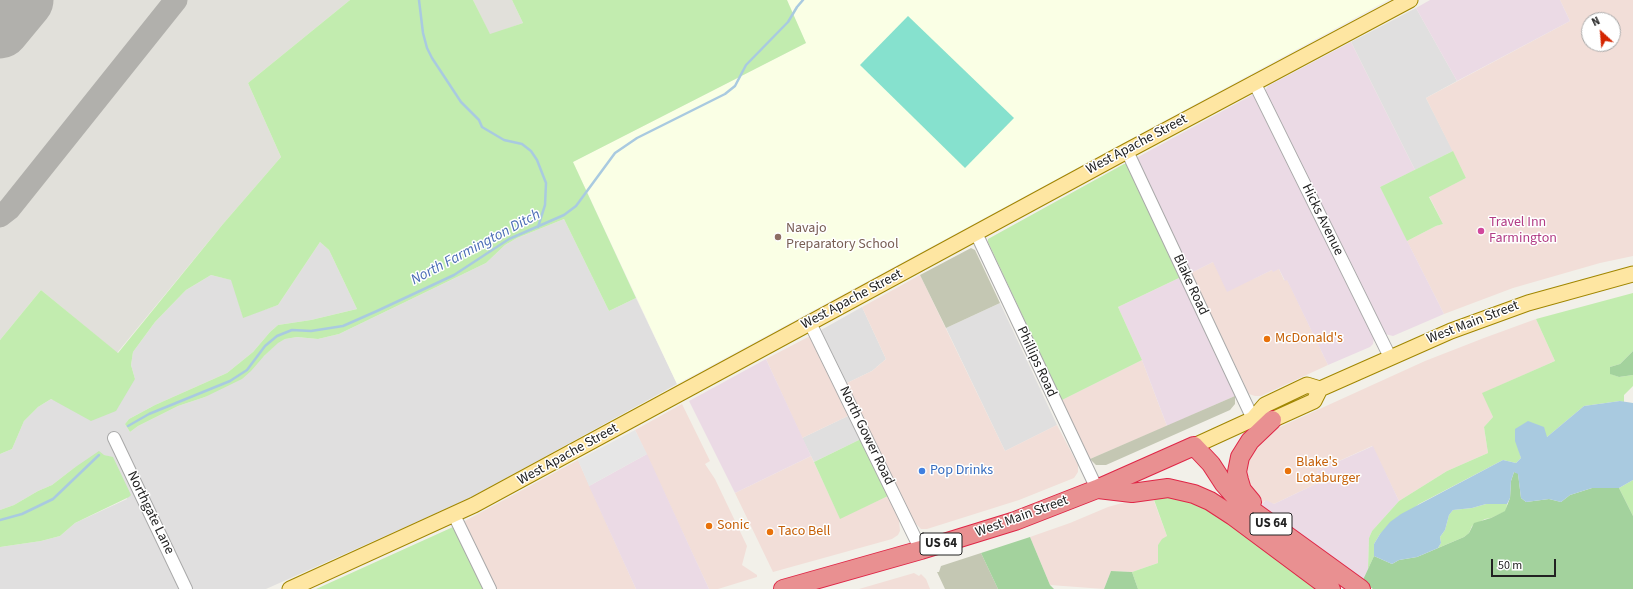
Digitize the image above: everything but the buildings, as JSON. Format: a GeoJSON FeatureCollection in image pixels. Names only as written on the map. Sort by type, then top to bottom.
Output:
{"type":"FeatureCollection","features":[{"type":"Feature","properties":{"kind":"highway"},"geometry":{"type":"LineString","coordinates":[[1267,531],[1242,490],[1237,472],[1240,457],[1244,449],[1272,420]]}},
{"type":"Feature","properties":{"kind":"highway","name":"West Main Street"},"geometry":{"type":"LineString","coordinates":[[783,589],[921,550],[1022,518],[1097,489],[1194,446]]}},
{"type":"Feature","properties":{"kind":"highway"},"geometry":{"type":"LineString","coordinates":[[1194,446],[1201,469],[1210,484],[1229,507],[1267,531]]}},
{"type":"Feature","properties":{"kind":"highway","name":"US 64"},"geometry":{"type":"LineString","coordinates":[[1097,489],[1132,493],[1168,488],[1194,494],[1267,531],[1361,589]]}},
{"type":"Feature","properties":{"kind":"highway","name":"US 64"},"geometry":{"type":"LineString","coordinates":[[1267,531],[1331,589]]}},
{"type":"Feature","properties":{"kind":"main road","name":"West Apache Street"},"geometry":{"type":"LineString","coordinates":[[290,589],[454,515],[519,481],[1254,82],[1410,0]]}},
{"type":"Feature","properties":{"kind":"main road","name":"West Main Street"},"geometry":{"type":"LineString","coordinates":[[1194,446],[1253,420],[1272,420],[1314,401],[1320,389],[1390,357],[1508,309],[1565,291],[1633,274]]}},
{"type":"Feature","properties":{"kind":"main road","name":"West Main Street"},"geometry":{"type":"LineString","coordinates":[[1253,420],[1265,405],[1307,385],[1320,389]]}},
{"type":"Feature","properties":{"kind":"street","name":"Hicks Avenue"},"geometry":{"type":"LineString","coordinates":[[1254,82],[1390,357]]}},
{"type":"Feature","properties":{"kind":"street","name":"Blake Road"},"geometry":{"type":"LineString","coordinates":[[1127,151],[1253,420]]}},
{"type":"Feature","properties":{"kind":"street","name":"Phillips Road"},"geometry":{"type":"LineString","coordinates":[[976,233],[1097,489]]}},
{"type":"Feature","properties":{"kind":"street","name":"North Gower Road"},"geometry":{"type":"LineString","coordinates":[[810,323],[921,550]]}},
{"type":"Feature","properties":{"kind":"street","name":"Northgate Lane"},"geometry":{"type":"LineString","coordinates":[[114,438],[186,589]]}},
{"type":"Feature","properties":{"kind":"street"},"geometry":{"type":"LineString","coordinates":[[454,515],[490,589]]}},
{"type":"Feature","properties":{"kind":"shaded area"},"geometry":{"type":"Polygon","coordinates":[[[0,0],[350,0],[248,83],[281,157],[223,224],[117,353],[41,290],[0,340],[0,0]]]}},
{"type":"Feature","properties":{"kind":"shaded area"},"geometry":{"type":"Polygon","coordinates":[[[473,0],[512,0],[523,23],[490,35],[473,0]]]}},
{"type":"Feature","properties":{"kind":"shaded area","name":"Navajo Preparatory School"},"geometry":{"type":"Polygon","coordinates":[[[787,0],[1388,0],[677,384],[573,162],[806,43],[787,0]]]}},
{"type":"Feature","properties":{"kind":"shaded area"},"geometry":{"type":"Polygon","coordinates":[[[1430,0],[1560,0],[1570,21],[1457,81],[1416,8],[1430,0]]]}},
{"type":"Feature","properties":{"kind":"shaded area"},"geometry":{"type":"Polygon","coordinates":[[[1560,0],[1633,0],[1633,256],[1600,263],[1513,288],[1444,314],[1407,241],[1443,224],[1429,196],[1466,178],[1426,98],[1570,21],[1560,0]]]}},
{"type":"Feature","properties":{"kind":"shaded area"},"geometry":{"type":"Polygon","coordinates":[[[1416,8],[1457,81],[1426,98],[1453,151],[1415,170],[1351,42],[1416,8]]]}},
{"type":"Feature","properties":{"kind":"shaded area"},"geometry":{"type":"Polygon","coordinates":[[[908,16],[1014,118],[965,168],[860,65],[908,16]]]}},
{"type":"Feature","properties":{"kind":"shaded area"},"geometry":{"type":"Polygon","coordinates":[[[1351,42],[1415,170],[1380,187],[1444,314],[1393,336],[1385,334],[1264,92],[1268,86],[1351,42]]]}},
{"type":"Feature","properties":{"kind":"shaded area"},"geometry":{"type":"Polygon","coordinates":[[[1254,95],[1374,338],[1373,344],[1370,347],[1328,365],[1287,280],[1285,281],[1279,269],[1273,272],[1272,270],[1227,292],[1213,262],[1191,273],[1137,159],[1138,157],[1254,95]]]}},
{"type":"Feature","properties":{"kind":"shaded area"},"geometry":{"type":"Polygon","coordinates":[[[564,219],[609,311],[636,298],[677,384],[468,499],[266,589],[0,589],[0,547],[41,541],[60,536],[75,523],[127,499],[113,458],[104,455],[74,468],[52,485],[38,491],[14,505],[0,510],[0,454],[12,449],[24,421],[38,407],[51,399],[60,403],[135,379],[131,365],[133,352],[155,322],[186,290],[211,275],[232,280],[243,317],[278,305],[320,242],[329,250],[357,309],[311,320],[278,325],[253,352],[227,373],[155,405],[129,419],[125,424],[130,432],[138,426],[178,406],[205,397],[264,356],[278,342],[297,337],[318,339],[339,334],[486,263],[505,245],[517,238],[564,219]]]}},
{"type":"Feature","properties":{"kind":"shaded area"},"geometry":{"type":"Polygon","coordinates":[[[971,248],[975,250],[1000,303],[946,328],[920,275],[971,248]]]}},
{"type":"Feature","properties":{"kind":"shaded area"},"geometry":{"type":"Polygon","coordinates":[[[1213,262],[1253,279],[1272,270],[1279,269],[1284,280],[1287,279],[1328,365],[1261,396],[1249,394],[1191,273],[1213,262]]]}},
{"type":"Feature","properties":{"kind":"shaded area"},"geometry":{"type":"Polygon","coordinates":[[[920,275],[1005,451],[1057,425],[1078,465],[1078,472],[1074,478],[1019,500],[927,529],[921,529],[915,523],[902,502],[845,384],[872,371],[886,359],[862,307],[920,275]]]}},
{"type":"Feature","properties":{"kind":"shaded area"},"geometry":{"type":"Polygon","coordinates":[[[1181,277],[1227,375],[1235,396],[1167,426],[1142,360],[1118,307],[1181,277]]]}},
{"type":"Feature","properties":{"kind":"shaded area"},"geometry":{"type":"Polygon","coordinates":[[[1000,303],[1057,425],[1005,451],[946,328],[1000,303]]]}},
{"type":"Feature","properties":{"kind":"shaded area"},"geometry":{"type":"Polygon","coordinates":[[[862,307],[886,359],[872,371],[845,384],[821,330],[862,307]]]}},
{"type":"Feature","properties":{"kind":"shaded area"},"geometry":{"type":"Polygon","coordinates":[[[1536,319],[1555,361],[1483,393],[1493,417],[1484,427],[1488,453],[1447,471],[1399,501],[1372,446],[1317,471],[1320,482],[1274,504],[1264,501],[1261,505],[1251,497],[1241,466],[1269,432],[1425,361],[1536,319]]]}},
{"type":"Feature","properties":{"kind":"shaded area"},"geometry":{"type":"Polygon","coordinates":[[[810,336],[850,415],[802,438],[766,359],[810,336]]]}},
{"type":"Feature","properties":{"kind":"shaded area"},"geometry":{"type":"Polygon","coordinates":[[[766,359],[811,456],[735,493],[689,401],[766,359]]]}},
{"type":"Feature","properties":{"kind":"shaded area"},"geometry":{"type":"Polygon","coordinates":[[[1142,360],[1167,426],[1090,459],[1062,400],[1142,360]]]}},
{"type":"Feature","properties":{"kind":"shaded area"},"geometry":{"type":"Polygon","coordinates":[[[1235,396],[1235,404],[1230,410],[1106,465],[1096,465],[1090,459],[1235,396]]]}},
{"type":"Feature","properties":{"kind":"shaded area"},"geometry":{"type":"Polygon","coordinates":[[[1620,401],[1633,403],[1633,480],[1619,488],[1592,488],[1570,495],[1561,502],[1549,499],[1526,502],[1521,498],[1518,474],[1514,472],[1511,481],[1510,498],[1507,504],[1486,504],[1472,508],[1453,510],[1449,515],[1445,530],[1440,537],[1441,543],[1438,548],[1417,557],[1399,560],[1392,564],[1374,556],[1374,544],[1380,534],[1390,522],[1401,514],[1503,460],[1516,463],[1521,458],[1515,441],[1515,429],[1528,421],[1544,427],[1547,437],[1584,406],[1620,401]]]}},
{"type":"Feature","properties":{"kind":"shaded area"},"geometry":{"type":"Polygon","coordinates":[[[682,404],[710,461],[705,464],[715,479],[747,546],[742,565],[757,575],[757,577],[718,589],[709,589],[635,430],[682,404]]]}},
{"type":"Feature","properties":{"kind":"shaded area"},"geometry":{"type":"Polygon","coordinates":[[[850,415],[861,439],[814,462],[802,438],[850,415]]]}},
{"type":"Feature","properties":{"kind":"shaded area"},"geometry":{"type":"Polygon","coordinates":[[[635,430],[647,454],[589,486],[578,460],[635,430]]]}},
{"type":"Feature","properties":{"kind":"shaded area"},"geometry":{"type":"Polygon","coordinates":[[[1373,446],[1399,501],[1372,531],[1369,538],[1368,569],[1361,584],[1261,505],[1266,500],[1274,504],[1320,482],[1317,471],[1373,446]]]}},
{"type":"Feature","properties":{"kind":"shaded area"},"geometry":{"type":"Polygon","coordinates":[[[647,454],[709,589],[636,589],[589,486],[647,454]]]}},
{"type":"Feature","properties":{"kind":"shaded area"},"geometry":{"type":"Polygon","coordinates":[[[811,456],[840,518],[888,496],[899,520],[900,531],[898,535],[892,539],[773,572],[735,493],[811,456]]]}},
{"type":"Feature","properties":{"kind":"shaded area"},"geometry":{"type":"Polygon","coordinates":[[[578,460],[636,589],[495,589],[463,522],[578,460]]]}},
{"type":"Feature","properties":{"kind":"shaded area"},"geometry":{"type":"Polygon","coordinates":[[[1154,494],[1154,501],[1167,536],[1158,545],[1158,563],[1132,572],[1111,571],[1104,589],[1050,585],[1030,537],[1070,523],[1108,507],[1154,494]]]}},
{"type":"Feature","properties":{"kind":"shaded area"},"geometry":{"type":"Polygon","coordinates":[[[981,553],[998,589],[945,589],[937,572],[939,572],[941,566],[981,553]]]}},
{"type":"Feature","properties":{"kind":"shaded area"},"geometry":{"type":"Polygon","coordinates":[[[914,573],[919,576],[921,574],[926,579],[930,589],[859,589],[914,573]]]}},
{"type":"Feature","properties":{"kind":"green space"},"geometry":{"type":"Polygon","coordinates":[[[350,0],[473,0],[490,34],[523,23],[512,0],[787,0],[806,43],[573,162],[636,298],[609,311],[564,219],[517,238],[505,245],[486,263],[339,334],[318,339],[297,337],[285,339],[278,343],[264,356],[242,379],[205,397],[178,406],[138,426],[130,432],[125,424],[129,419],[155,405],[227,373],[253,352],[278,325],[311,320],[357,309],[329,250],[320,242],[278,305],[243,318],[231,280],[211,275],[186,290],[155,322],[133,352],[131,365],[135,379],[116,411],[91,421],[51,399],[38,407],[24,421],[12,449],[0,454],[0,340],[41,290],[118,353],[223,224],[281,157],[248,83],[350,0]]]}},
{"type":"Feature","properties":{"kind":"green space"},"geometry":{"type":"Polygon","coordinates":[[[1453,151],[1466,178],[1429,197],[1443,224],[1407,241],[1380,187],[1453,151]]]}},
{"type":"Feature","properties":{"kind":"green space"},"geometry":{"type":"Polygon","coordinates":[[[1124,164],[1127,164],[1181,277],[1118,307],[1142,360],[1062,400],[988,242],[988,239],[1124,164]]]}},
{"type":"Feature","properties":{"kind":"green space"},"geometry":{"type":"Polygon","coordinates":[[[1633,293],[1633,351],[1620,364],[1610,367],[1611,374],[1619,377],[1633,375],[1633,386],[1624,395],[1624,402],[1620,401],[1584,406],[1547,437],[1519,450],[1521,458],[1516,463],[1503,460],[1419,504],[1380,534],[1374,544],[1374,556],[1368,569],[1369,538],[1372,531],[1399,501],[1447,471],[1488,453],[1484,427],[1493,417],[1482,393],[1555,361],[1536,319],[1633,293]]]}},
{"type":"Feature","properties":{"kind":"green space"},"geometry":{"type":"Polygon","coordinates":[[[1633,351],[1633,375],[1619,377],[1610,374],[1610,367],[1620,364],[1633,351]]]}},
{"type":"Feature","properties":{"kind":"green space"},"geometry":{"type":"Polygon","coordinates":[[[861,439],[888,496],[840,519],[814,462],[861,439]]]}},
{"type":"Feature","properties":{"kind":"green space"},"geometry":{"type":"Polygon","coordinates":[[[99,451],[104,455],[113,457],[131,495],[129,497],[75,523],[60,536],[41,541],[0,547],[0,510],[14,505],[38,491],[52,485],[99,451]]]}},
{"type":"Feature","properties":{"kind":"green space"},"geometry":{"type":"Polygon","coordinates":[[[1514,472],[1518,473],[1521,498],[1526,502],[1549,499],[1561,502],[1570,495],[1592,488],[1619,488],[1633,516],[1633,589],[1373,589],[1362,582],[1374,556],[1392,564],[1399,560],[1417,557],[1464,537],[1469,533],[1474,523],[1491,518],[1505,511],[1510,498],[1511,481],[1514,472]]]}},
{"type":"Feature","properties":{"kind":"green space"},"geometry":{"type":"Polygon","coordinates":[[[1633,480],[1633,516],[1619,488],[1633,480]]]}},
{"type":"Feature","properties":{"kind":"green space"},"geometry":{"type":"Polygon","coordinates":[[[1153,497],[1191,499],[1248,536],[1316,589],[1138,589],[1132,572],[1158,563],[1158,545],[1162,539],[1167,536],[1153,497]]]}},
{"type":"Feature","properties":{"kind":"green space"},"geometry":{"type":"Polygon","coordinates":[[[1486,504],[1507,504],[1506,511],[1472,526],[1469,533],[1464,537],[1438,548],[1441,543],[1440,537],[1445,530],[1449,515],[1453,510],[1472,508],[1486,504]]]}},
{"type":"Feature","properties":{"kind":"green space"},"geometry":{"type":"Polygon","coordinates":[[[453,527],[458,531],[484,589],[316,589],[453,527]]]}},
{"type":"Feature","properties":{"kind":"green space"},"geometry":{"type":"Polygon","coordinates":[[[1030,537],[1050,585],[1054,589],[998,589],[981,553],[1030,537]]]}},
{"type":"Feature","properties":{"kind":"green space"},"geometry":{"type":"Polygon","coordinates":[[[1111,571],[1132,572],[1138,589],[1104,589],[1111,571]]]}},
{"type":"Feature","properties":{"kind":"waterway"},"geometry":{"type":"LineString","coordinates":[[419,0],[423,33],[427,48],[461,102],[479,120],[482,127],[504,140],[522,144],[531,151],[537,160],[546,183],[545,205],[538,227]]}},
{"type":"Feature","properties":{"kind":"waterway","name":"North Farmington Ditch"},"geometry":{"type":"LineString","coordinates":[[128,426],[149,414],[230,381],[247,370],[265,346],[277,336],[292,330],[311,331],[343,326],[454,275],[509,239],[564,215],[576,206],[615,153],[637,138],[725,94],[735,86],[746,65],[788,22],[803,0]]}},
{"type":"Feature","properties":{"kind":"waterway","name":"North Farmington Ditch"},"geometry":{"type":"LineString","coordinates":[[0,520],[22,514],[53,499],[99,455]]}},
{"type":"Feature","properties":{"kind":"taxiway"},"geometry":{"type":"LineString","coordinates":[[0,216],[9,209],[176,0]]}},
{"type":"Feature","properties":{"kind":"runway"},"geometry":{"type":"LineString","coordinates":[[0,29],[24,0]]}},
{"type":"Feature","properties":{"kind":"place","name":"Travel Inn Farmington"},"geometry":{"type":"Point","coordinates":[1481,231]}},
{"type":"Feature","properties":{"kind":"place","name":"Navajo Preparatory School"},"geometry":{"type":"Point","coordinates":[778,237]}},
{"type":"Feature","properties":{"kind":"place","name":"McDonald's"},"geometry":{"type":"Point","coordinates":[1267,339]}},
{"type":"Feature","properties":{"kind":"place","name":"Pop Drinks"},"geometry":{"type":"Point","coordinates":[922,471]}},
{"type":"Feature","properties":{"kind":"place","name":"Blake's Lotaburger"},"geometry":{"type":"Point","coordinates":[1288,471]}},
{"type":"Feature","properties":{"kind":"place","name":"Sonic"},"geometry":{"type":"Point","coordinates":[709,526]}},
{"type":"Feature","properties":{"kind":"place","name":"Taco Bell"},"geometry":{"type":"Point","coordinates":[770,532]}}]}
